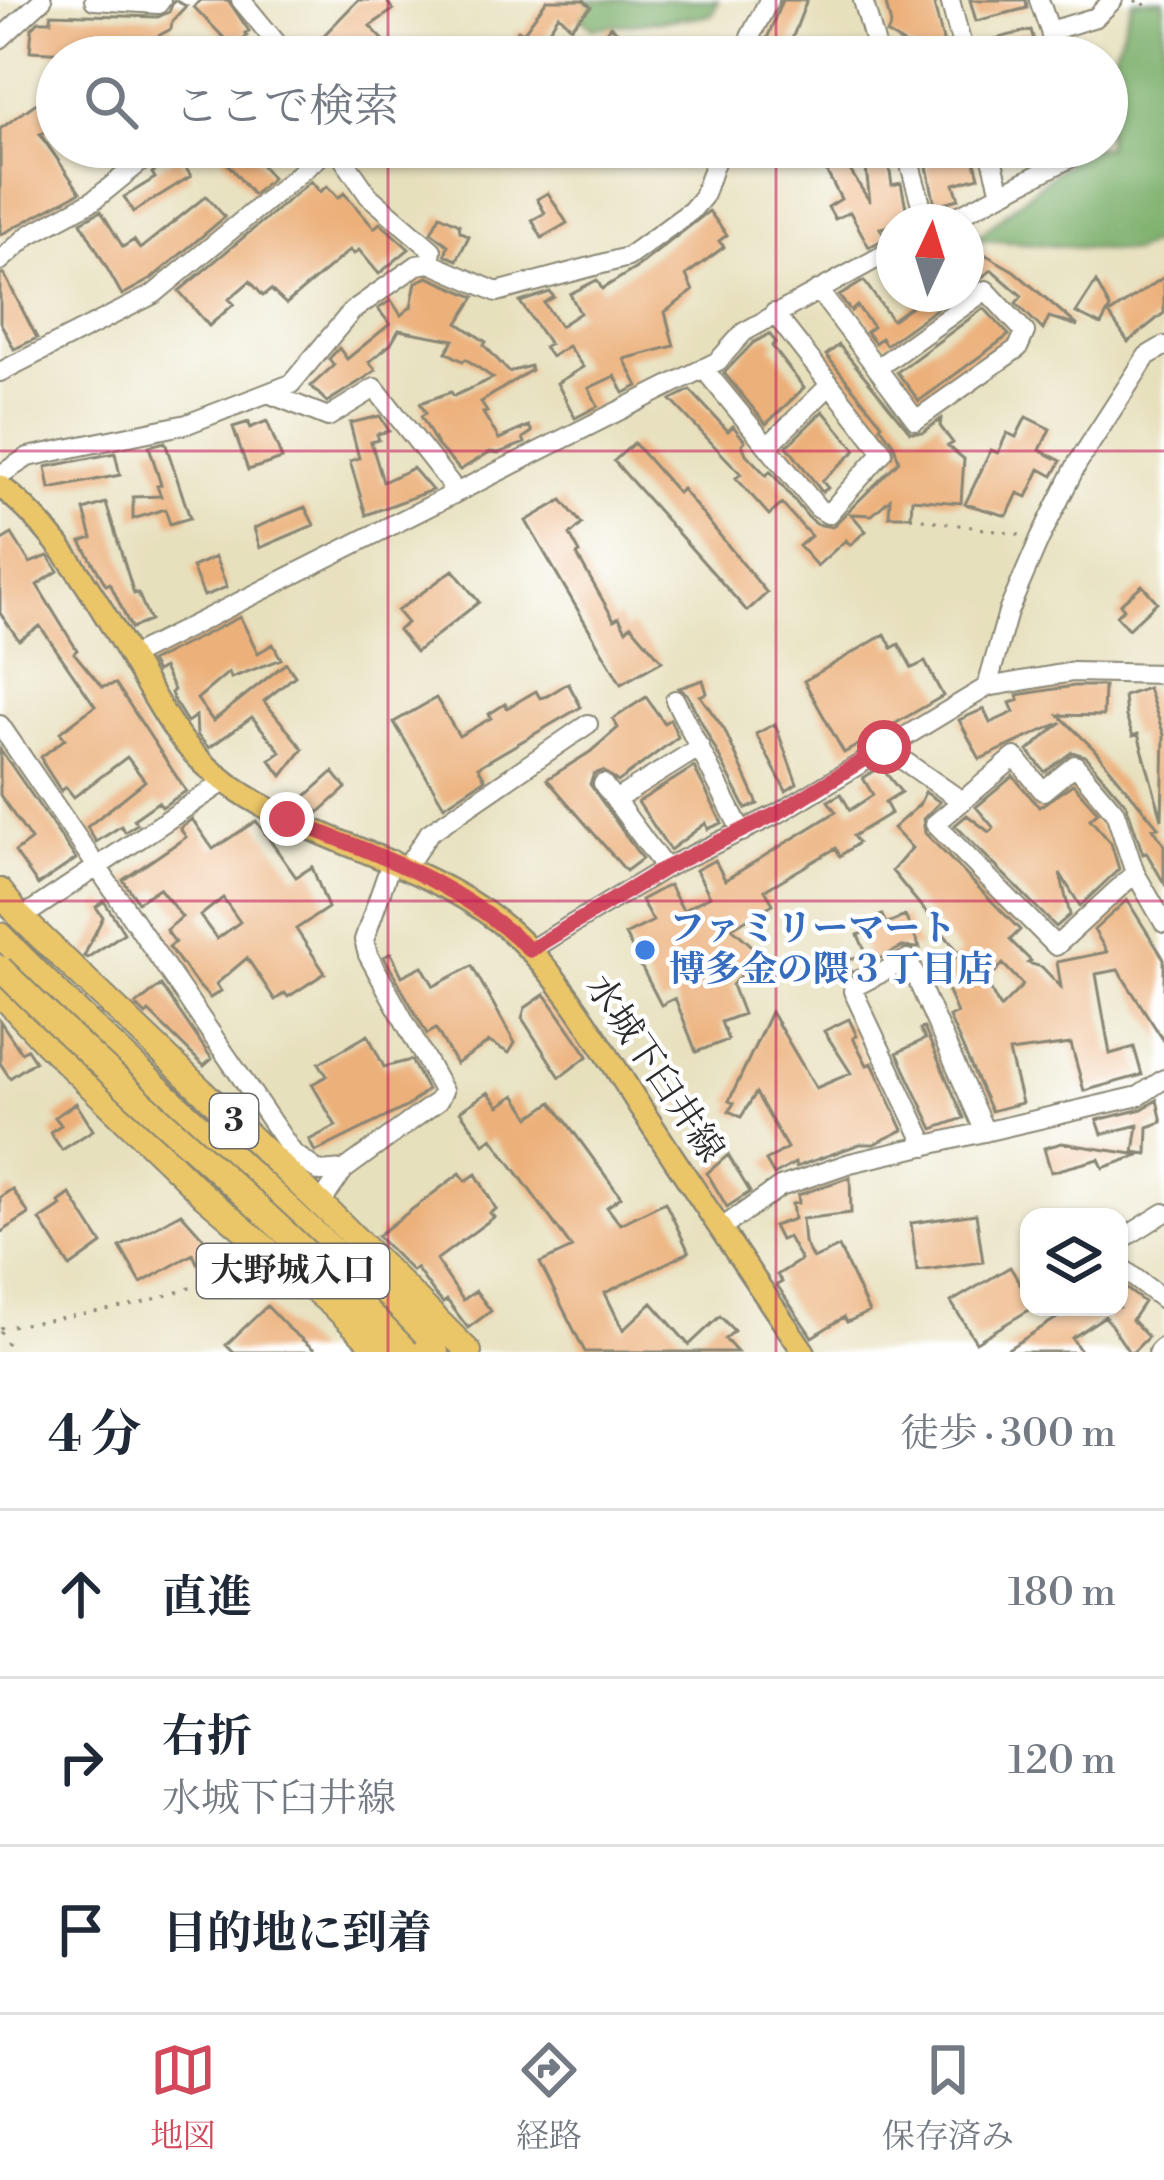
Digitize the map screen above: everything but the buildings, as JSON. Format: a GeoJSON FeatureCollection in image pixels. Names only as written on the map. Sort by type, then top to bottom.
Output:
{"type":"FeatureCollection","features":[{"type":"Feature","properties":{"kind":"highway","name":"3"},"geometry":{"type":"LineString","coordinates":[[0,891],[21,918],[469,1352]]}},
{"type":"Feature","properties":{"kind":"highway"},"geometry":{"type":"LineString","coordinates":[[0,935],[69,1006],[436,1352]]}},
{"type":"Feature","properties":{"kind":"highway","name":"3"},"geometry":{"type":"LineString","coordinates":[[0,955],[183,1134],[367,1352]]}},
{"type":"Feature","properties":{"kind":"highway"},"geometry":{"type":"LineString","coordinates":[[0,968],[356,1298],[407,1352]]}},
{"type":"Feature","properties":{"kind":"highway","name":"大野城入口"},"geometry":{"type":"LineString","coordinates":[[0,993],[202,1194],[336,1307],[381,1352]]}},
{"type":"Feature","properties":{"kind":"main road","name":"水城下臼井線"},"geometry":{"type":"LineString","coordinates":[[0,486],[58,541],[180,739],[224,782],[287,819],[400,863],[464,896],[530,950],[605,1053],[805,1352]]}},
{"type":"Feature","properties":{"kind":"street"},"geometry":{"type":"LineString","coordinates":[[0,39],[42,0]]}},
{"type":"Feature","properties":{"kind":"street"},"geometry":{"type":"LineString","coordinates":[[94,0],[158,4],[161,0]]}},
{"type":"Feature","properties":{"kind":"street"},"geometry":{"type":"LineString","coordinates":[[241,0],[271,36]]}},
{"type":"Feature","properties":{"kind":"street"},"geometry":{"type":"LineString","coordinates":[[751,36],[769,0]]}},
{"type":"Feature","properties":{"kind":"street"},"geometry":{"type":"LineString","coordinates":[[950,0],[959,36]]}},
{"type":"Feature","properties":{"kind":"street"},"geometry":{"type":"LineString","coordinates":[[1040,0],[1050,36]]}},
{"type":"Feature","properties":{"kind":"street"},"geometry":{"type":"LineString","coordinates":[[1049,31],[1096,17],[1113,0]]}},
{"type":"Feature","properties":{"kind":"street"},"geometry":{"type":"LineString","coordinates":[[865,1],[874,36]]}},
{"type":"Feature","properties":{"kind":"street"},"geometry":{"type":"LineString","coordinates":[[0,261],[29,235],[94,200],[133,168]]}},
{"type":"Feature","properties":{"kind":"street"},"geometry":{"type":"LineString","coordinates":[[0,372],[154,294],[307,168]]}},
{"type":"Feature","properties":{"kind":"street"},"geometry":{"type":"LineString","coordinates":[[348,168],[369,196],[432,250],[430,262]]}},
{"type":"Feature","properties":{"kind":"street"},"geometry":{"type":"LineString","coordinates":[[0,475],[28,457],[188,424],[291,384],[352,311],[417,265],[430,262],[497,292],[628,257],[691,211],[703,197],[713,168]]}},
{"type":"Feature","properties":{"kind":"street"},"geometry":{"type":"LineString","coordinates":[[911,168],[921,204]]}},
{"type":"Feature","properties":{"kind":"street"},"geometry":{"type":"LineString","coordinates":[[994,168],[1001,194]]}},
{"type":"Feature","properties":{"kind":"street"},"geometry":{"type":"LineString","coordinates":[[981,204],[1051,168]]}},
{"type":"Feature","properties":{"kind":"street"},"geometry":{"type":"LineString","coordinates":[[130,657],[718,361],[744,332],[876,259]]}},
{"type":"Feature","properties":{"kind":"street"},"geometry":{"type":"LineString","coordinates":[[818,290],[916,420],[1018,348],[1025,332],[986,290],[877,368]]}},
{"type":"Feature","properties":{"kind":"street"},"geometry":{"type":"LineString","coordinates":[[704,368],[818,508],[828,514],[883,452],[774,313]]}},
{"type":"Feature","properties":{"kind":"street"},"geometry":{"type":"LineString","coordinates":[[987,687],[1008,612],[1076,464],[1147,356],[1164,346]]}},
{"type":"Feature","properties":{"kind":"street"},"geometry":{"type":"LineString","coordinates":[[768,446],[830,385]]}},
{"type":"Feature","properties":{"kind":"street"},"geometry":{"type":"LineString","coordinates":[[270,394],[328,417],[375,388],[450,483],[452,495]]}},
{"type":"Feature","properties":{"kind":"street"},"geometry":{"type":"LineString","coordinates":[[530,950],[665,868],[742,832],[987,687],[1073,671],[1164,674]]}},
{"type":"Feature","properties":{"kind":"street"},"geometry":{"type":"LineString","coordinates":[[675,700],[742,832]]}},
{"type":"Feature","properties":{"kind":"street"},"geometry":{"type":"LineString","coordinates":[[320,1204],[344,1170],[438,1101],[443,1091],[364,940],[400,863],[429,833],[588,724]]}},
{"type":"Feature","properties":{"kind":"street"},"geometry":{"type":"LineString","coordinates":[[0,725],[293,1154],[320,1172],[344,1170]]}},
{"type":"Feature","properties":{"kind":"street"},"geometry":{"type":"LineString","coordinates":[[665,868],[609,792],[700,747]]}},
{"type":"Feature","properties":{"kind":"street"},"geometry":{"type":"LineString","coordinates":[[884,747],[962,801]]}},
{"type":"Feature","properties":{"kind":"street"},"geometry":{"type":"LineString","coordinates":[[1135,874],[1056,946],[935,824],[1015,757],[1043,791],[1075,765],[1115,812],[1135,874],[1164,923]]}},
{"type":"Feature","properties":{"kind":"street"},"geometry":{"type":"LineString","coordinates":[[21,918],[224,782]]}},
{"type":"Feature","properties":{"kind":"street"},"geometry":{"type":"LineString","coordinates":[[926,1146],[853,992],[856,986],[908,959],[985,1132]]}},
{"type":"Feature","properties":{"kind":"street"},"geometry":{"type":"LineString","coordinates":[[720,1229],[780,1187],[850,1163],[1138,1096],[1164,1079]]}},
{"type":"Feature","properties":{"kind":"street"},"geometry":{"type":"LineString","coordinates":[[1128,1235],[1164,1213]]}},
{"type":"Feature","properties":{"kind":"street"},"geometry":{"type":"LineString","coordinates":[[1128,1273],[1164,1300]]}},
{"type":"Feature","properties":{"kind":"path"},"geometry":{"type":"LineString","coordinates":[[1135,0],[1142,7],[1149,0]]}},
{"type":"Feature","properties":{"kind":"path"},"geometry":{"type":"LineString","coordinates":[[910,518],[1040,538]]}},
{"type":"Feature","properties":{"kind":"path"},"geometry":{"type":"LineString","coordinates":[[11,1352],[0,1330],[134,1305],[254,1268]]}},
{"type":"Feature","properties":{"kind":"green space"},"geometry":{"type":"Polygon","coordinates":[[[562,0],[718,0],[712,15],[593,28],[562,0]]]}},
{"type":"Feature","properties":{"kind":"green space"},"geometry":{"type":"Polygon","coordinates":[[[1133,0],[1164,0],[1164,238],[1132,252],[984,240],[984,231],[1060,168],[1128,168],[1128,36],[1121,36],[1133,0]]]}},
{"type":"Feature","properties":{"kind":"place","name":"ファミリーマート 博多金の隈３丁目店"},"geometry":{"type":"Point","coordinates":[645,950]}},
{"type":"Feature","properties":{"kind":"route"},"geometry":{"type":"LineString","coordinates":[[287,819],[418,870],[464,896],[530,950],[665,868],[778,813],[884,747]]}}]}
